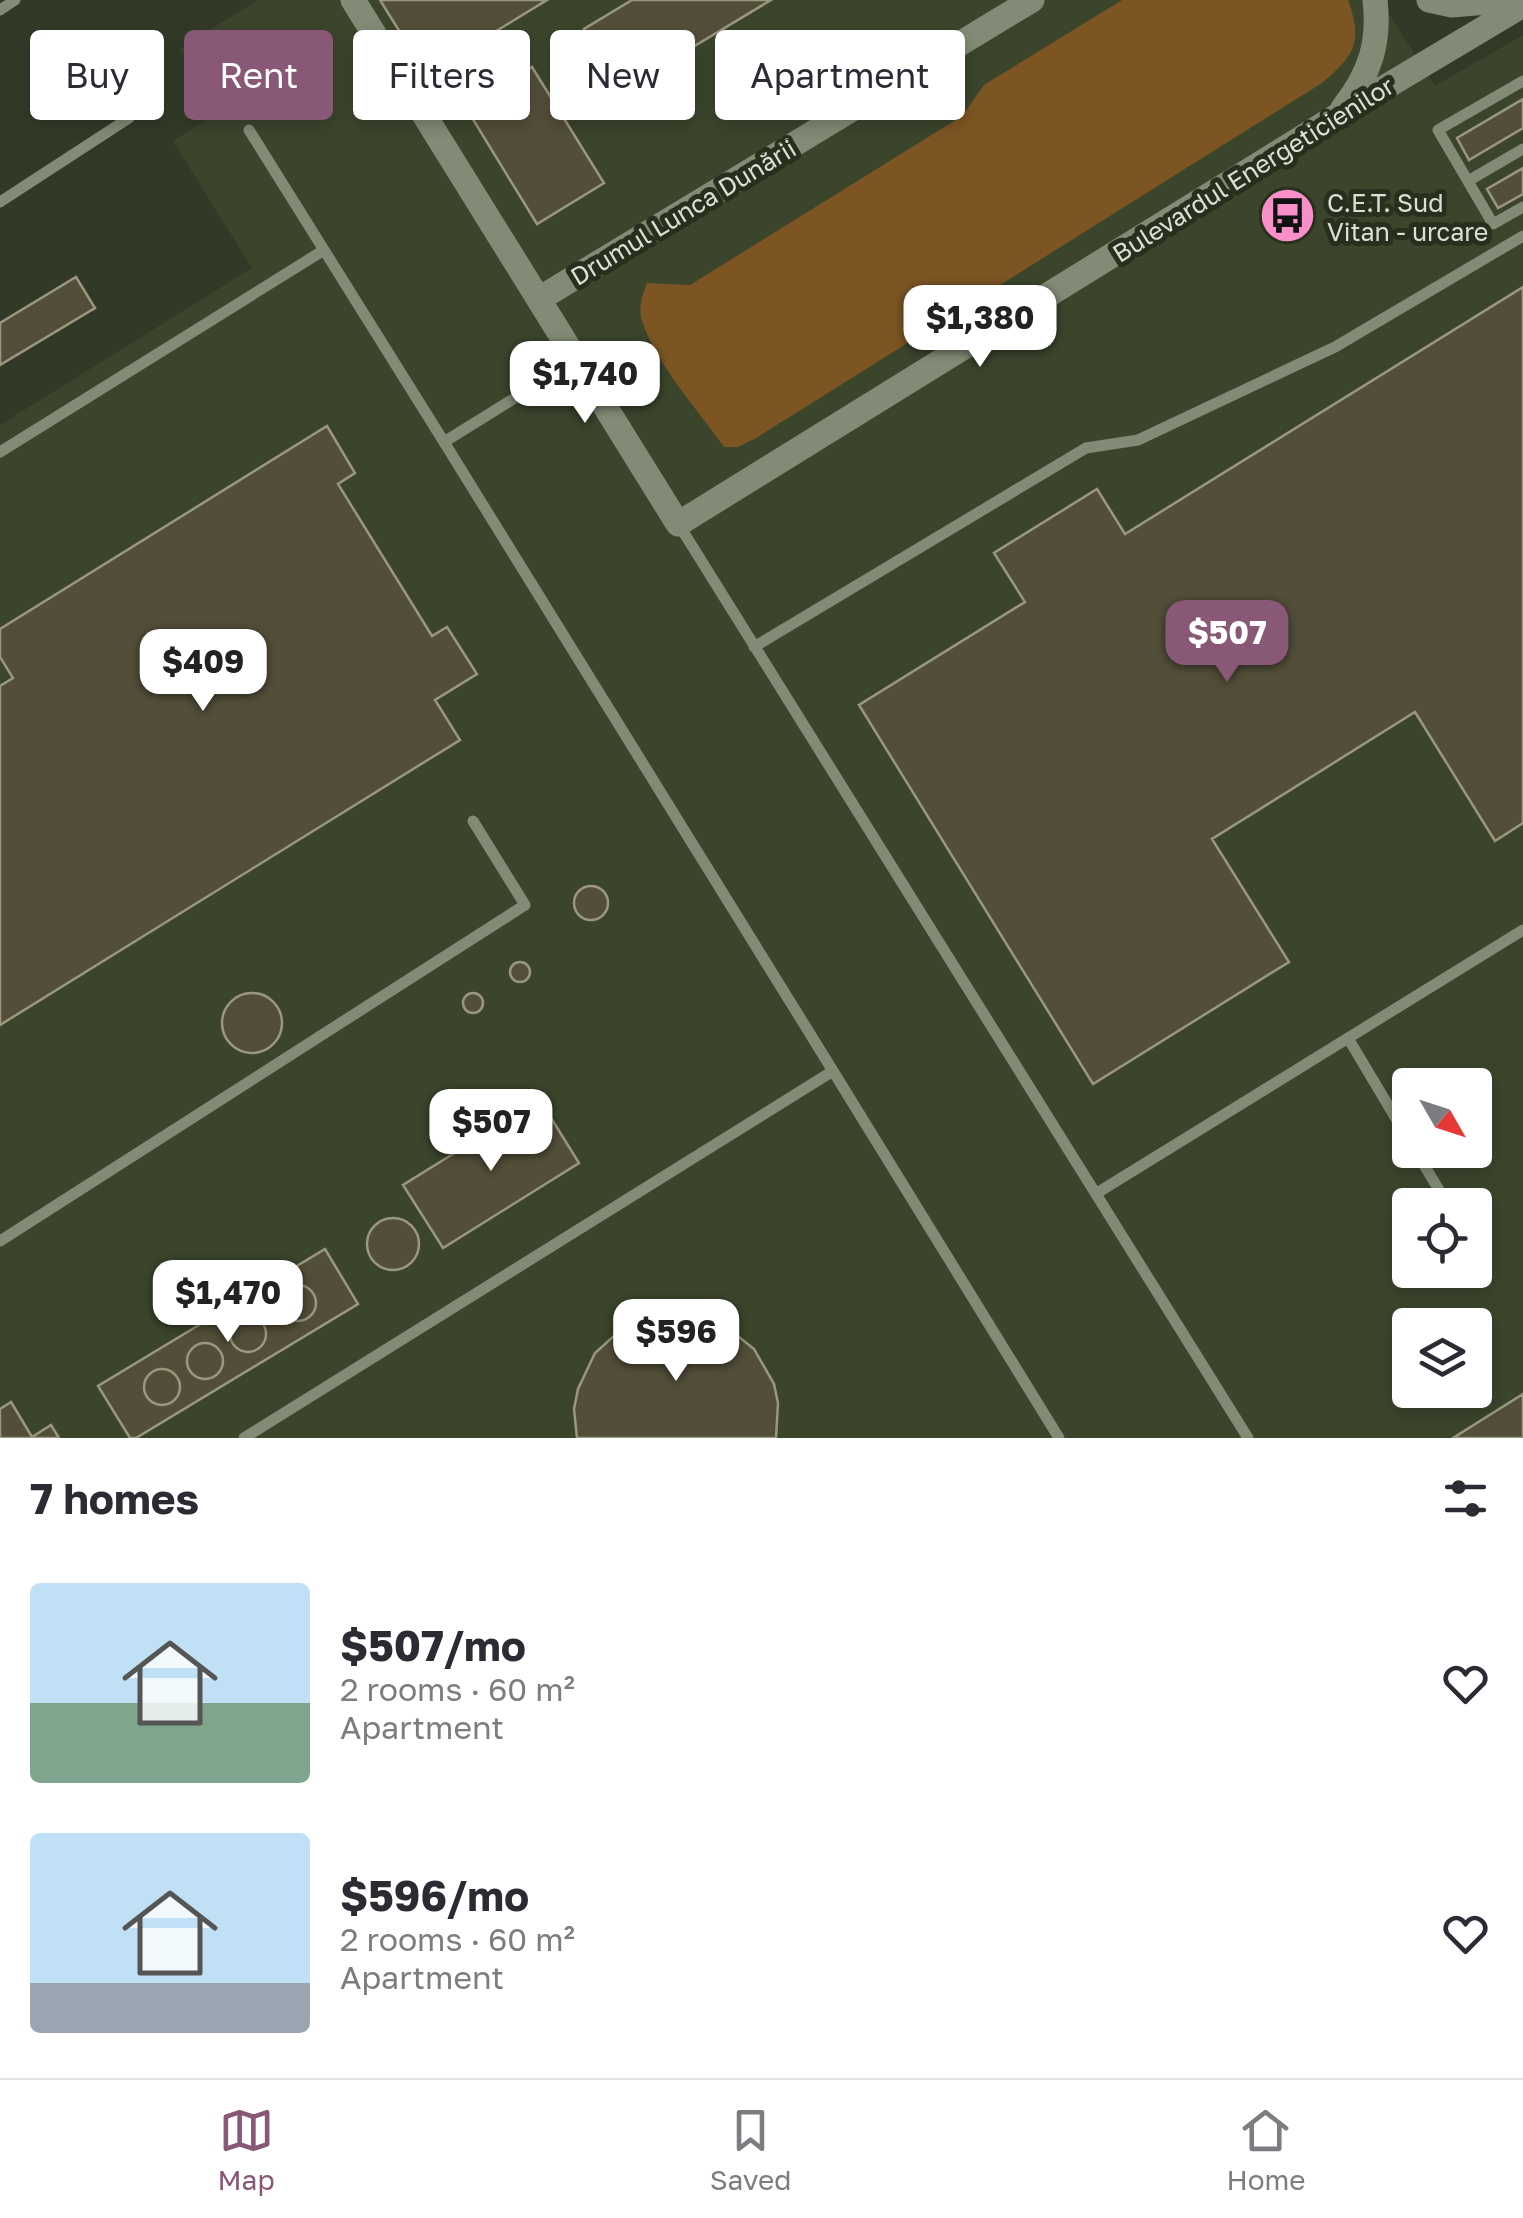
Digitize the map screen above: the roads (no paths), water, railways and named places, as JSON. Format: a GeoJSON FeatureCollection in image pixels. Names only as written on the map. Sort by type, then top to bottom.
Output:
{"type":"FeatureCollection","features":[{"type":"Feature","properties":{"kind":"street"},"geometry":{"type":"LineString","coordinates":[[353,0],[678,524]]}},
{"type":"Feature","properties":{"kind":"street","name":"Drumul Lunca Dunării"},"geometry":{"type":"LineString","coordinates":[[539,299],[1032,0]]}},
{"type":"Feature","properties":{"kind":"street"},"geometry":{"type":"LineString","coordinates":[[1337,116],[1362,84],[1373,58],[1376,0]]}},
{"type":"Feature","properties":{"kind":"street"},"geometry":{"type":"LineString","coordinates":[[1428,0],[1452,5],[1510,0]]}},
{"type":"Feature","properties":{"kind":"street","name":"Bulevardul Energeticienilor"},"geometry":{"type":"LineString","coordinates":[[678,524],[1523,5]]}},
{"type":"Feature","properties":{"kind":"lane"},"geometry":{"type":"LineString","coordinates":[[0,10],[15,0]]}},
{"type":"Feature","properties":{"kind":"lane"},"geometry":{"type":"LineString","coordinates":[[1523,81],[1438,130],[1493,224],[1523,206]]}},
{"type":"Feature","properties":{"kind":"lane"},"geometry":{"type":"LineString","coordinates":[[0,202],[126,120]]}},
{"type":"Feature","properties":{"kind":"lane"},"geometry":{"type":"LineString","coordinates":[[249,130],[1059,1438]]}},
{"type":"Feature","properties":{"kind":"lane"},"geometry":{"type":"LineString","coordinates":[[1468,180],[1523,149]]}},
{"type":"Feature","properties":{"kind":"lane"},"geometry":{"type":"LineString","coordinates":[[754,646],[1086,448],[1138,440],[1336,348],[1523,236]]}},
{"type":"Feature","properties":{"kind":"lane"},"geometry":{"type":"LineString","coordinates":[[0,452],[324,250]]}},
{"type":"Feature","properties":{"kind":"lane"},"geometry":{"type":"LineString","coordinates":[[444,442],[576,360]]}},
{"type":"Feature","properties":{"kind":"lane"},"geometry":{"type":"LineString","coordinates":[[678,524],[1248,1438]]}},
{"type":"Feature","properties":{"kind":"lane"},"geometry":{"type":"LineString","coordinates":[[0,1241],[526,905],[474,821]]}},
{"type":"Feature","properties":{"kind":"lane"},"geometry":{"type":"LineString","coordinates":[[1097,1192],[1523,930]]}},
{"type":"Feature","properties":{"kind":"lane"},"geometry":{"type":"LineString","coordinates":[[1348,1038],[1392,1112]]}},
{"type":"Feature","properties":{"kind":"lane"},"geometry":{"type":"LineString","coordinates":[[244,1438],[833,1071]]}},
{"type":"Feature","properties":{"kind":"place","name":"C.E.T. Sud Vitan - urcare"},"geometry":{"type":"Point","coordinates":[1288,216]}}]}
